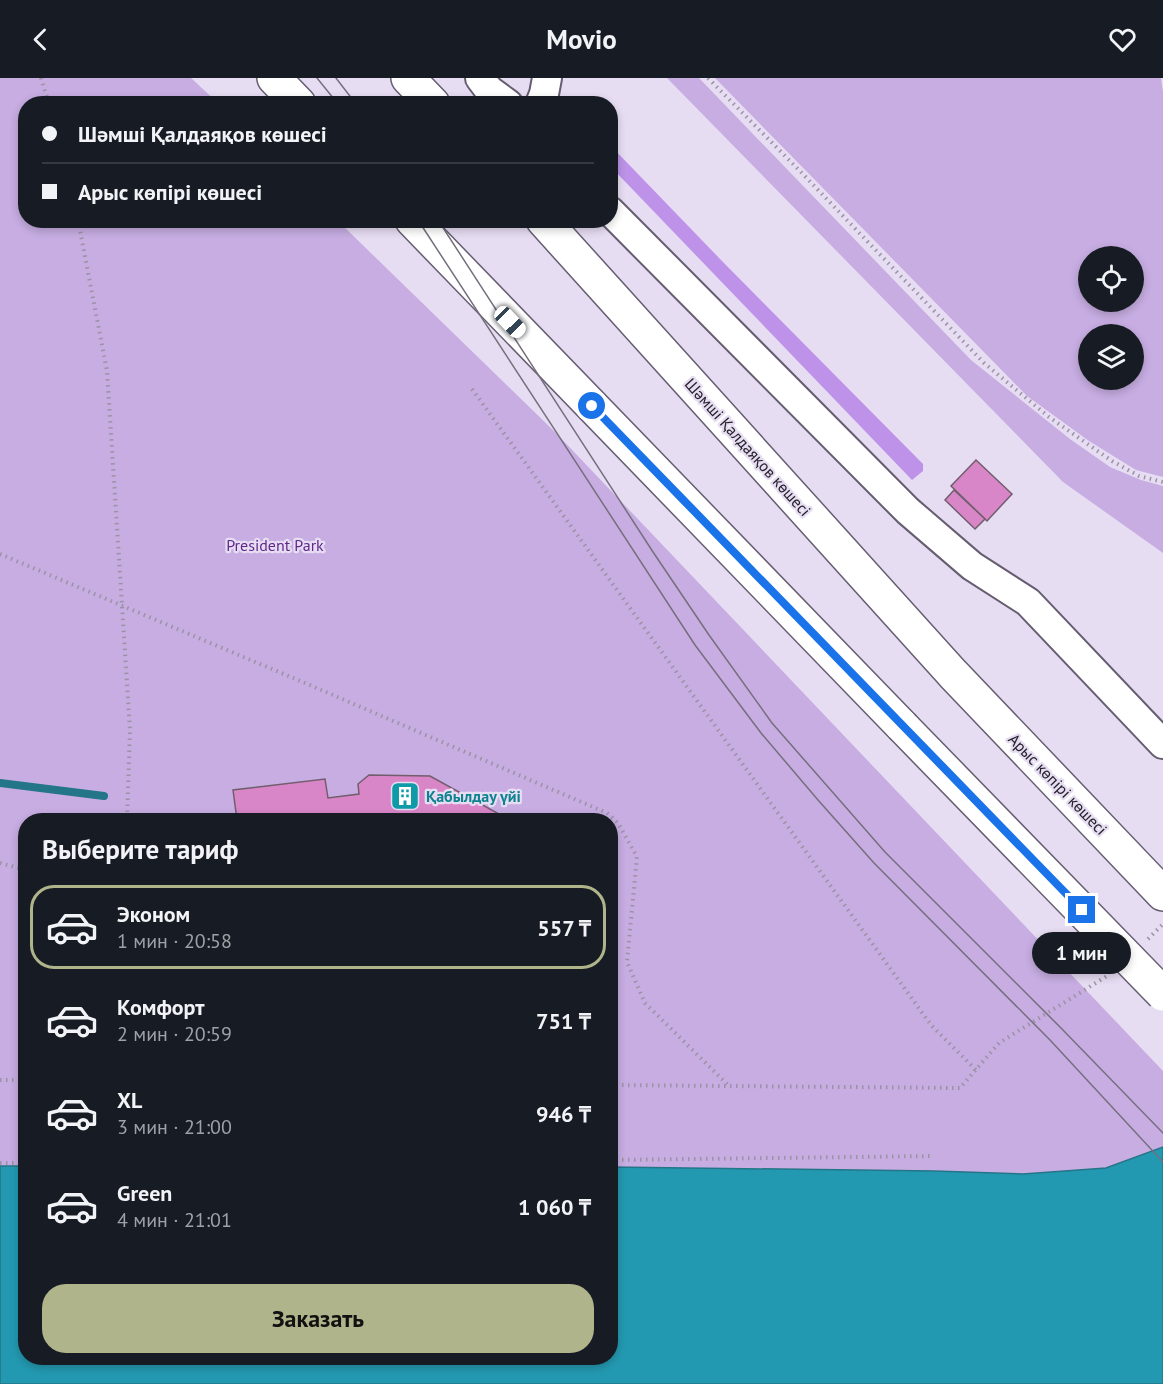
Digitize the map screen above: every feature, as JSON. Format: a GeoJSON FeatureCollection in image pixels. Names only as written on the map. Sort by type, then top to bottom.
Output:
{"type":"FeatureCollection","features":[{"type":"Feature","properties":{"kind":"main road"},"geometry":{"type":"LineString","coordinates":[[274,78],[291,96]]}},
{"type":"Feature","properties":{"kind":"main road"},"geometry":{"type":"LineString","coordinates":[[408,78],[425,96]]}},
{"type":"Feature","properties":{"kind":"main road"},"geometry":{"type":"LineString","coordinates":[[420,228],[1163,994]]}},
{"type":"Feature","properties":{"kind":"main road","name":"Шәмші Қалдаяқов көшесі"},"geometry":{"type":"LineString","coordinates":[[550,228],[953,674]]}},
{"type":"Feature","properties":{"kind":"main road","name":"Арыс көпірі көшесі"},"geometry":{"type":"LineString","coordinates":[[953,674],[1163,894]]}},
{"type":"Feature","properties":{"kind":"lane"},"geometry":{"type":"LineString","coordinates":[[480,78],[497,96]]}},
{"type":"Feature","properties":{"kind":"lane"},"geometry":{"type":"LineString","coordinates":[[543,96],[547,78]]}},
{"type":"Feature","properties":{"kind":"lane"},"geometry":{"type":"LineString","coordinates":[[618,220],[908,511],[972,566],[1028,602],[1163,744]]}},
{"type":"Feature","properties":{"kind":"path"},"geometry":{"type":"LineString","coordinates":[[41,78],[47,96]]}},
{"type":"Feature","properties":{"kind":"path"},"geometry":{"type":"LineString","coordinates":[[708,78],[984,363],[1048,417],[1112,461],[1140,476],[1163,482]]}},
{"type":"Feature","properties":{"kind":"path"},"geometry":{"type":"LineString","coordinates":[[80,228],[107,371],[130,730],[126,813]]}},
{"type":"Feature","properties":{"kind":"path"},"geometry":{"type":"LineString","coordinates":[[472,389],[931,1025],[976,1070]]}},
{"type":"Feature","properties":{"kind":"path"},"geometry":{"type":"LineString","coordinates":[[0,554],[607,813]]}},
{"type":"Feature","properties":{"kind":"path"},"geometry":{"type":"LineString","coordinates":[[618,823],[637,857],[627,962],[645,1004],[729,1086]]}},
{"type":"Feature","properties":{"kind":"path"},"geometry":{"type":"LineString","coordinates":[[0,863],[18,868]]}},
{"type":"Feature","properties":{"kind":"path"},"geometry":{"type":"LineString","coordinates":[[1142,945],[1163,924]]}},
{"type":"Feature","properties":{"kind":"path"},"geometry":{"type":"LineString","coordinates":[[618,1085],[960,1088],[999,1043],[1111,973]]}},
{"type":"Feature","properties":{"kind":"path"},"geometry":{"type":"LineString","coordinates":[[0,1080],[18,1080]]}},
{"type":"Feature","properties":{"kind":"path"},"geometry":{"type":"LineString","coordinates":[[618,1160],[934,1156]]}},
{"type":"Feature","properties":{"kind":"path"},"geometry":{"type":"LineString","coordinates":[[0,1163],[18,1163]]}},
{"type":"Feature","properties":{"kind":"green space","name":"President Park"},"geometry":{"type":"Polygon","coordinates":[[[0,78],[191,78],[210,96],[18,96],[18,228],[345,228],[556,433],[1163,1071],[1163,1147],[1106,1168],[1023,1174],[618,1167],[618,813],[18,813],[18,1166],[0,1166],[0,78]]]}},
{"type":"Feature","properties":{"kind":"green space"},"geometry":{"type":"Polygon","coordinates":[[[667,78],[699,78],[971,360],[1070,439],[1110,467],[1163,486],[1163,553],[1063,482],[667,78]]]}},
{"type":"Feature","properties":{"kind":"green space"},"geometry":{"type":"Polygon","coordinates":[[[715,78],[1161,78],[1163,92],[1163,477],[1136,470],[1089,441],[1027,396],[715,78]]]}},
{"type":"Feature","properties":{"kind":"shaded area"},"geometry":{"type":"Polygon","coordinates":[[[618,153],[923,464],[923,471],[912,480],[618,174],[618,153]]]}},
{"type":"Feature","properties":{"kind":"water"},"geometry":{"type":"Polygon","coordinates":[[[1163,1147],[1163,1384],[0,1384],[0,1166],[18,1166],[18,1365],[618,1365],[618,1167],[1023,1174],[1106,1168],[1163,1147]]]}},
{"type":"Feature","properties":{"kind":"building"},"geometry":{"type":"Polygon","coordinates":[[[976,460],[1012,494],[987,521],[951,486],[976,460]]]}},
{"type":"Feature","properties":{"kind":"building"},"geometry":{"type":"Polygon","coordinates":[[[954,490],[985,519],[975,529],[945,500],[954,490]]]}},
{"type":"Feature","properties":{"kind":"building","name":"Қабылдау үйі"},"geometry":{"type":"Polygon","coordinates":[[[369,775],[430,776],[497,813],[236,813],[233,790],[325,779],[328,798],[359,794],[358,784],[369,775]]]}},
{"type":"Feature","properties":{"kind":"waterway"},"geometry":{"type":"LineString","coordinates":[[0,783],[104,796]]}},
{"type":"Feature","properties":{"kind":"tram line"},"geometry":{"type":"LineString","coordinates":[[317,78],[332,96]]}},
{"type":"Feature","properties":{"kind":"tram line"},"geometry":{"type":"LineString","coordinates":[[336,78],[350,96]]}},
{"type":"Feature","properties":{"kind":"tram line"},"geometry":{"type":"LineString","coordinates":[[423,228],[695,645],[761,733],[874,863],[1050,1040],[1163,1162]]}},
{"type":"Feature","properties":{"kind":"tram line"},"geometry":{"type":"LineString","coordinates":[[443,228],[653,552],[772,723],[885,852],[1163,1133]]}},
{"type":"Feature","properties":{"kind":"place","name":"Қабылдау үйі"},"geometry":{"type":"Point","coordinates":[405,796]}},
{"type":"Feature","properties":{"kind":"route"},"geometry":{"type":"LineString","coordinates":[[592,406],[1082,910]]}}]}
